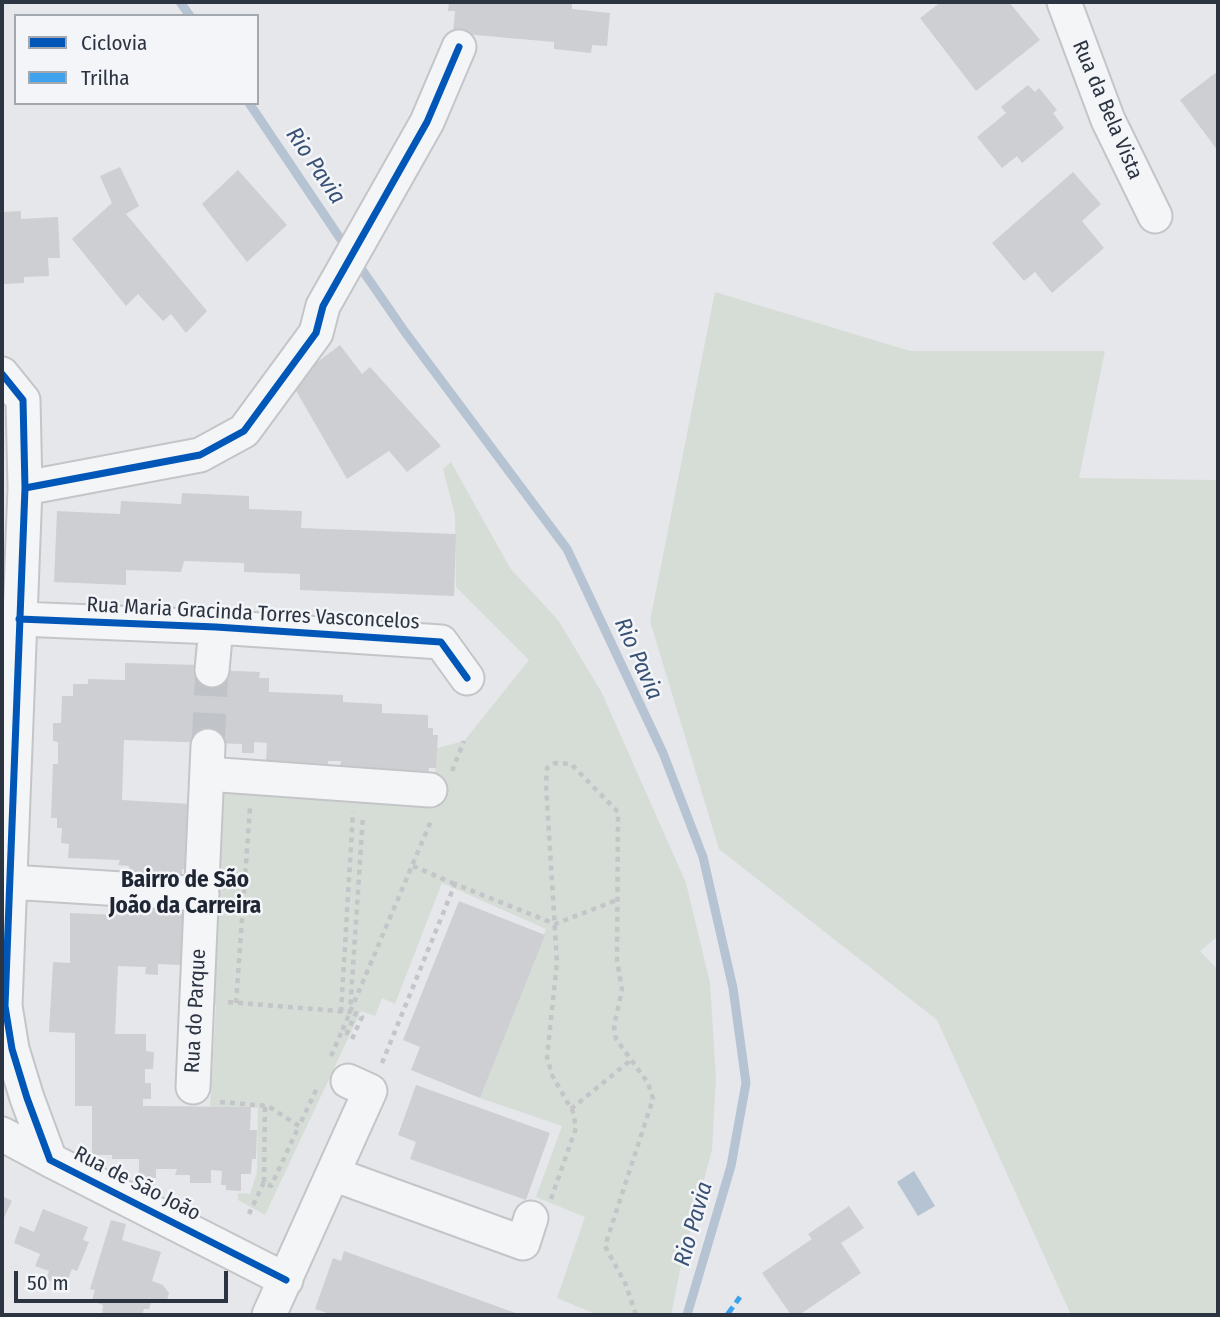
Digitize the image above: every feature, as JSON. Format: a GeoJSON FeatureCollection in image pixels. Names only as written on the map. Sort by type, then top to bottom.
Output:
{"type":"FeatureCollection","features":[{"type":"Feature","properties":{"kind":"street","name":"Rua da Bela Vista"},"geometry":{"type":"LineString","coordinates":[[1064,2],[1108,120],[1155,216]]}},
{"type":"Feature","properties":{"kind":"street"},"geometry":{"type":"LineString","coordinates":[[25,488],[200,455],[244,431],[316,332],[323,306],[427,122],[459,47]]}},
{"type":"Feature","properties":{"kind":"street","name":"Rua de São João"},"geometry":{"type":"LineString","coordinates":[[2,374],[23,400],[25,488],[5,1006],[12,1049],[50,1160],[286,1280]]}},
{"type":"Feature","properties":{"kind":"street","name":"Rua Maria Gracinda Torres Vasconcelos"},"geometry":{"type":"LineString","coordinates":[[19,619],[216,627],[441,642],[467,678]]}},
{"type":"Feature","properties":{"kind":"street"},"geometry":{"type":"LineString","coordinates":[[212,670],[216,627]]}},
{"type":"Feature","properties":{"kind":"street","name":"Rua do Parque"},"geometry":{"type":"LineString","coordinates":[[207,1089],[202,894],[207,760],[438,793]]}},
{"type":"Feature","properties":{"kind":"street"},"geometry":{"type":"LineString","coordinates":[[10,882],[202,894]]}},
{"type":"Feature","properties":{"kind":"street"},"geometry":{"type":"LineString","coordinates":[[269,1315],[370,1091],[332,1075]]}},
{"type":"Feature","properties":{"kind":"street"},"geometry":{"type":"LineString","coordinates":[[2,1134],[50,1160]]}},
{"type":"Feature","properties":{"kind":"street"},"geometry":{"type":"LineString","coordinates":[[333,1174],[523,1243],[539,1214]]}},
{"type":"Feature","properties":{"kind":"path"},"geometry":{"type":"LineString","coordinates":[[264,1182],[271,1186],[299,1126],[332,1075],[342,1031],[413,866],[438,793],[464,741]]}},
{"type":"Feature","properties":{"kind":"path"},"geometry":{"type":"LineString","coordinates":[[539,1214],[572,1144],[576,1128],[571,1109],[552,1075],[547,1057],[555,992],[555,924],[546,785],[547,768],[555,763],[571,764],[618,811],[617,960],[622,990],[614,1026],[616,1039],[648,1083],[653,1099],[605,1246],[626,1285],[636,1315]]}},
{"type":"Feature","properties":{"kind":"path"},"geometry":{"type":"LineString","coordinates":[[236,1003],[250,802]]}},
{"type":"Feature","properties":{"kind":"path"},"geometry":{"type":"LineString","coordinates":[[341,1012],[354,810]]}},
{"type":"Feature","properties":{"kind":"path"},"geometry":{"type":"LineString","coordinates":[[350,1012],[363,810]]}},
{"type":"Feature","properties":{"kind":"path"},"geometry":{"type":"LineString","coordinates":[[413,866],[555,924],[617,900]]}},
{"type":"Feature","properties":{"kind":"path"},"geometry":{"type":"LineString","coordinates":[[380,1068],[455,884]]}},
{"type":"Feature","properties":{"kind":"path"},"geometry":{"type":"LineString","coordinates":[[227,1014],[228,1002],[350,1012]]}},
{"type":"Feature","properties":{"kind":"path"},"geometry":{"type":"LineString","coordinates":[[342,1031],[347,1033],[356,1013],[362,1017],[352,1038]]}},
{"type":"Feature","properties":{"kind":"path"},"geometry":{"type":"LineString","coordinates":[[571,1109],[631,1060]]}},
{"type":"Feature","properties":{"kind":"path"},"geometry":{"type":"LineString","coordinates":[[207,1089],[220,1103],[265,1105],[299,1126]]}},
{"type":"Feature","properties":{"kind":"path"},"geometry":{"type":"LineString","coordinates":[[249,1214],[264,1182],[265,1105]]}},
{"type":"Feature","properties":{"kind":"shaded area"},"geometry":{"type":"Polygon","coordinates":[[[715,292],[910,351],[1105,351],[1079,478],[1218,480],[1218,936],[1200,951],[1218,970],[1218,1315],[1071,1315],[937,1020],[719,849],[650,621],[715,292]]]}},
{"type":"Feature","properties":{"kind":"shaded area"},"geometry":{"type":"Polygon","coordinates":[[[451,462],[510,568],[558,620],[602,693],[686,883],[710,983],[716,1078],[712,1150],[681,1265],[671,1315],[598,1315],[557,1298],[585,1217],[536,1197],[562,1126],[480,1098],[546,929],[442,883],[395,1004],[382,998],[375,1016],[361,1011],[265,1215],[238,1200],[238,1193],[250,1194],[257,1172],[258,1108],[210,1106],[216,1006],[210,1004],[225,780],[433,796],[437,748],[464,741],[529,660],[456,587],[455,515],[443,469],[451,462]]]}},
{"type":"Feature","properties":{"kind":"water"},"geometry":{"type":"Polygon","coordinates":[[[914,1171],[935,1206],[918,1216],[897,1182],[914,1171]]]}},
{"type":"Feature","properties":{"kind":"building"},"geometry":{"type":"Polygon","coordinates":[[[449,2],[572,2],[572,9],[610,13],[607,46],[592,45],[591,53],[554,49],[554,42],[453,33],[455,11],[448,11],[449,2]]]}},
{"type":"Feature","properties":{"kind":"building"},"geometry":{"type":"Polygon","coordinates":[[[941,2],[1009,2],[1040,40],[976,91],[920,18],[941,2]]]}},
{"type":"Feature","properties":{"kind":"building"},"geometry":{"type":"Polygon","coordinates":[[[1218,71],[1218,151],[1180,100],[1218,71]]]}},
{"type":"Feature","properties":{"kind":"building"},"geometry":{"type":"Polygon","coordinates":[[[1028,85],[1035,92],[1039,88],[1057,110],[1053,113],[1064,128],[1022,163],[1017,156],[1002,168],[977,137],[1006,113],[1001,107],[1028,85]]]}},
{"type":"Feature","properties":{"kind":"building"},"geometry":{"type":"Polygon","coordinates":[[[120,167],[139,206],[126,214],[207,311],[186,333],[171,314],[163,321],[138,294],[126,306],[72,239],[112,203],[100,176],[120,167]]]}},
{"type":"Feature","properties":{"kind":"building"},"geometry":{"type":"Polygon","coordinates":[[[238,170],[287,225],[247,262],[202,204],[238,170]]]}},
{"type":"Feature","properties":{"kind":"building"},"geometry":{"type":"Polygon","coordinates":[[[1073,172],[1101,204],[1082,221],[1104,248],[1052,293],[1035,272],[1024,281],[992,243],[1073,172]]]}},
{"type":"Feature","properties":{"kind":"building"},"geometry":{"type":"Polygon","coordinates":[[[21,211],[21,219],[58,217],[60,258],[48,258],[49,276],[24,277],[24,283],[2,284],[2,212],[21,211]]]}},
{"type":"Feature","properties":{"kind":"building"},"geometry":{"type":"Polygon","coordinates":[[[340,345],[362,374],[370,367],[441,446],[407,472],[389,451],[347,479],[291,382],[340,345]]]}},
{"type":"Feature","properties":{"kind":"building"},"geometry":{"type":"Polygon","coordinates":[[[182,493],[249,496],[249,509],[302,511],[301,528],[456,534],[454,596],[300,590],[300,574],[244,572],[244,563],[184,561],[181,572],[126,570],[126,585],[54,582],[57,511],[120,514],[121,501],[181,504],[182,493]]]}},
{"type":"Feature","properties":{"kind":"building"},"geometry":{"type":"Polygon","coordinates":[[[125,663],[198,665],[209,670],[260,672],[259,678],[269,678],[269,692],[343,695],[343,702],[382,704],[382,713],[428,715],[428,728],[433,728],[433,735],[438,735],[436,768],[429,768],[428,775],[340,768],[341,761],[328,761],[328,768],[277,767],[277,761],[266,761],[267,743],[254,742],[254,753],[242,753],[242,744],[124,740],[122,800],[190,804],[188,870],[182,869],[182,878],[129,874],[129,866],[118,865],[120,860],[68,858],[69,844],[61,843],[62,828],[57,828],[57,818],[51,818],[53,764],[58,764],[58,742],[53,741],[53,723],[61,723],[62,696],[73,696],[73,684],[88,684],[88,679],[125,680],[125,663]]]}},
{"type":"Feature","properties":{"kind":"building"},"geometry":{"type":"Polygon","coordinates":[[[117,901],[187,905],[184,965],[158,964],[158,975],[145,974],[146,967],[118,966],[115,1034],[146,1034],[146,1051],[154,1052],[153,1069],[145,1069],[145,1083],[151,1083],[151,1099],[143,1099],[143,1106],[251,1107],[250,1130],[257,1130],[256,1159],[252,1159],[251,1174],[241,1174],[241,1191],[226,1190],[226,1185],[221,1185],[222,1171],[211,1170],[211,1183],[190,1183],[190,1175],[175,1175],[177,1169],[156,1169],[156,1178],[139,1179],[139,1159],[112,1159],[112,1155],[92,1155],[92,1106],[75,1106],[75,1033],[49,1032],[53,962],[70,963],[70,913],[116,915],[117,901]]]}},
{"type":"Feature","properties":{"kind":"building"},"geometry":{"type":"Polygon","coordinates":[[[459,901],[545,935],[480,1098],[411,1070],[420,1047],[403,1040],[459,901]]]}},
{"type":"Feature","properties":{"kind":"building"},"geometry":{"type":"Polygon","coordinates":[[[416,1085],[550,1133],[526,1200],[410,1159],[416,1142],[398,1135],[416,1085]]]}},
{"type":"Feature","properties":{"kind":"building"},"geometry":{"type":"Polygon","coordinates":[[[2,1196],[12,1201],[2,1222],[2,1196]]]}},
{"type":"Feature","properties":{"kind":"building"},"geometry":{"type":"Polygon","coordinates":[[[849,1206],[864,1228],[841,1243],[861,1273],[799,1315],[791,1315],[762,1273],[812,1239],[808,1234],[849,1206]]]}},
{"type":"Feature","properties":{"kind":"building"},"geometry":{"type":"Polygon","coordinates":[[[43,1209],[88,1227],[83,1240],[89,1242],[77,1271],[72,1269],[67,1281],[63,1279],[61,1285],[46,1279],[49,1271],[35,1266],[40,1254],[14,1243],[20,1226],[34,1232],[43,1209]]]}},
{"type":"Feature","properties":{"kind":"building"},"geometry":{"type":"Polygon","coordinates":[[[111,1220],[126,1224],[122,1240],[161,1252],[152,1281],[163,1285],[169,1293],[167,1300],[152,1299],[149,1309],[144,1309],[142,1315],[102,1315],[103,1305],[92,1301],[95,1290],[90,1289],[111,1220]]]}},
{"type":"Feature","properties":{"kind":"building"},"geometry":{"type":"Polygon","coordinates":[[[344,1251],[521,1315],[333,1315],[315,1309],[333,1258],[341,1261],[344,1251]]]}},
{"type":"Feature","properties":{"kind":"waterway","name":"Rio Pavia"},"geometry":{"type":"LineString","coordinates":[[180,2],[189,14]]}},
{"type":"Feature","properties":{"kind":"waterway","name":"Rio Pavia"},"geometry":{"type":"LineString","coordinates":[[250,105],[348,250]]}},
{"type":"Feature","properties":{"kind":"waterway","name":"Rio Pavia"},"geometry":{"type":"LineString","coordinates":[[356,261],[405,332],[567,549],[663,753],[703,857],[733,988],[746,1083],[731,1166],[687,1315]]}},
{"type":"Feature","properties":{"kind":"tunnel"},"geometry":{"type":"LineString","coordinates":[[208,746],[212,670]]}},
{"type":"Feature","properties":{"kind":"marked path"},"geometry":{"type":"LineString","coordinates":[[727,1315],[740,1297]]}},
{"type":"Feature","properties":{"kind":"cycle path"},"geometry":{"type":"LineString","coordinates":[[25,488],[200,455],[244,431],[316,333],[323,306],[427,122],[459,47]]}},
{"type":"Feature","properties":{"kind":"cycle path"},"geometry":{"type":"LineString","coordinates":[[2,374],[23,400],[25,488],[5,1006],[12,1049],[27,1098],[50,1160],[286,1280]]}},
{"type":"Feature","properties":{"kind":"cycle path"},"geometry":{"type":"LineString","coordinates":[[19,619],[216,627],[441,642],[467,678]]}},
{"type":"Feature","properties":{"kind":"district","name":"Bairro de São João da Carreira"},"geometry":{"type":"Point","coordinates":[185,894]}}]}
